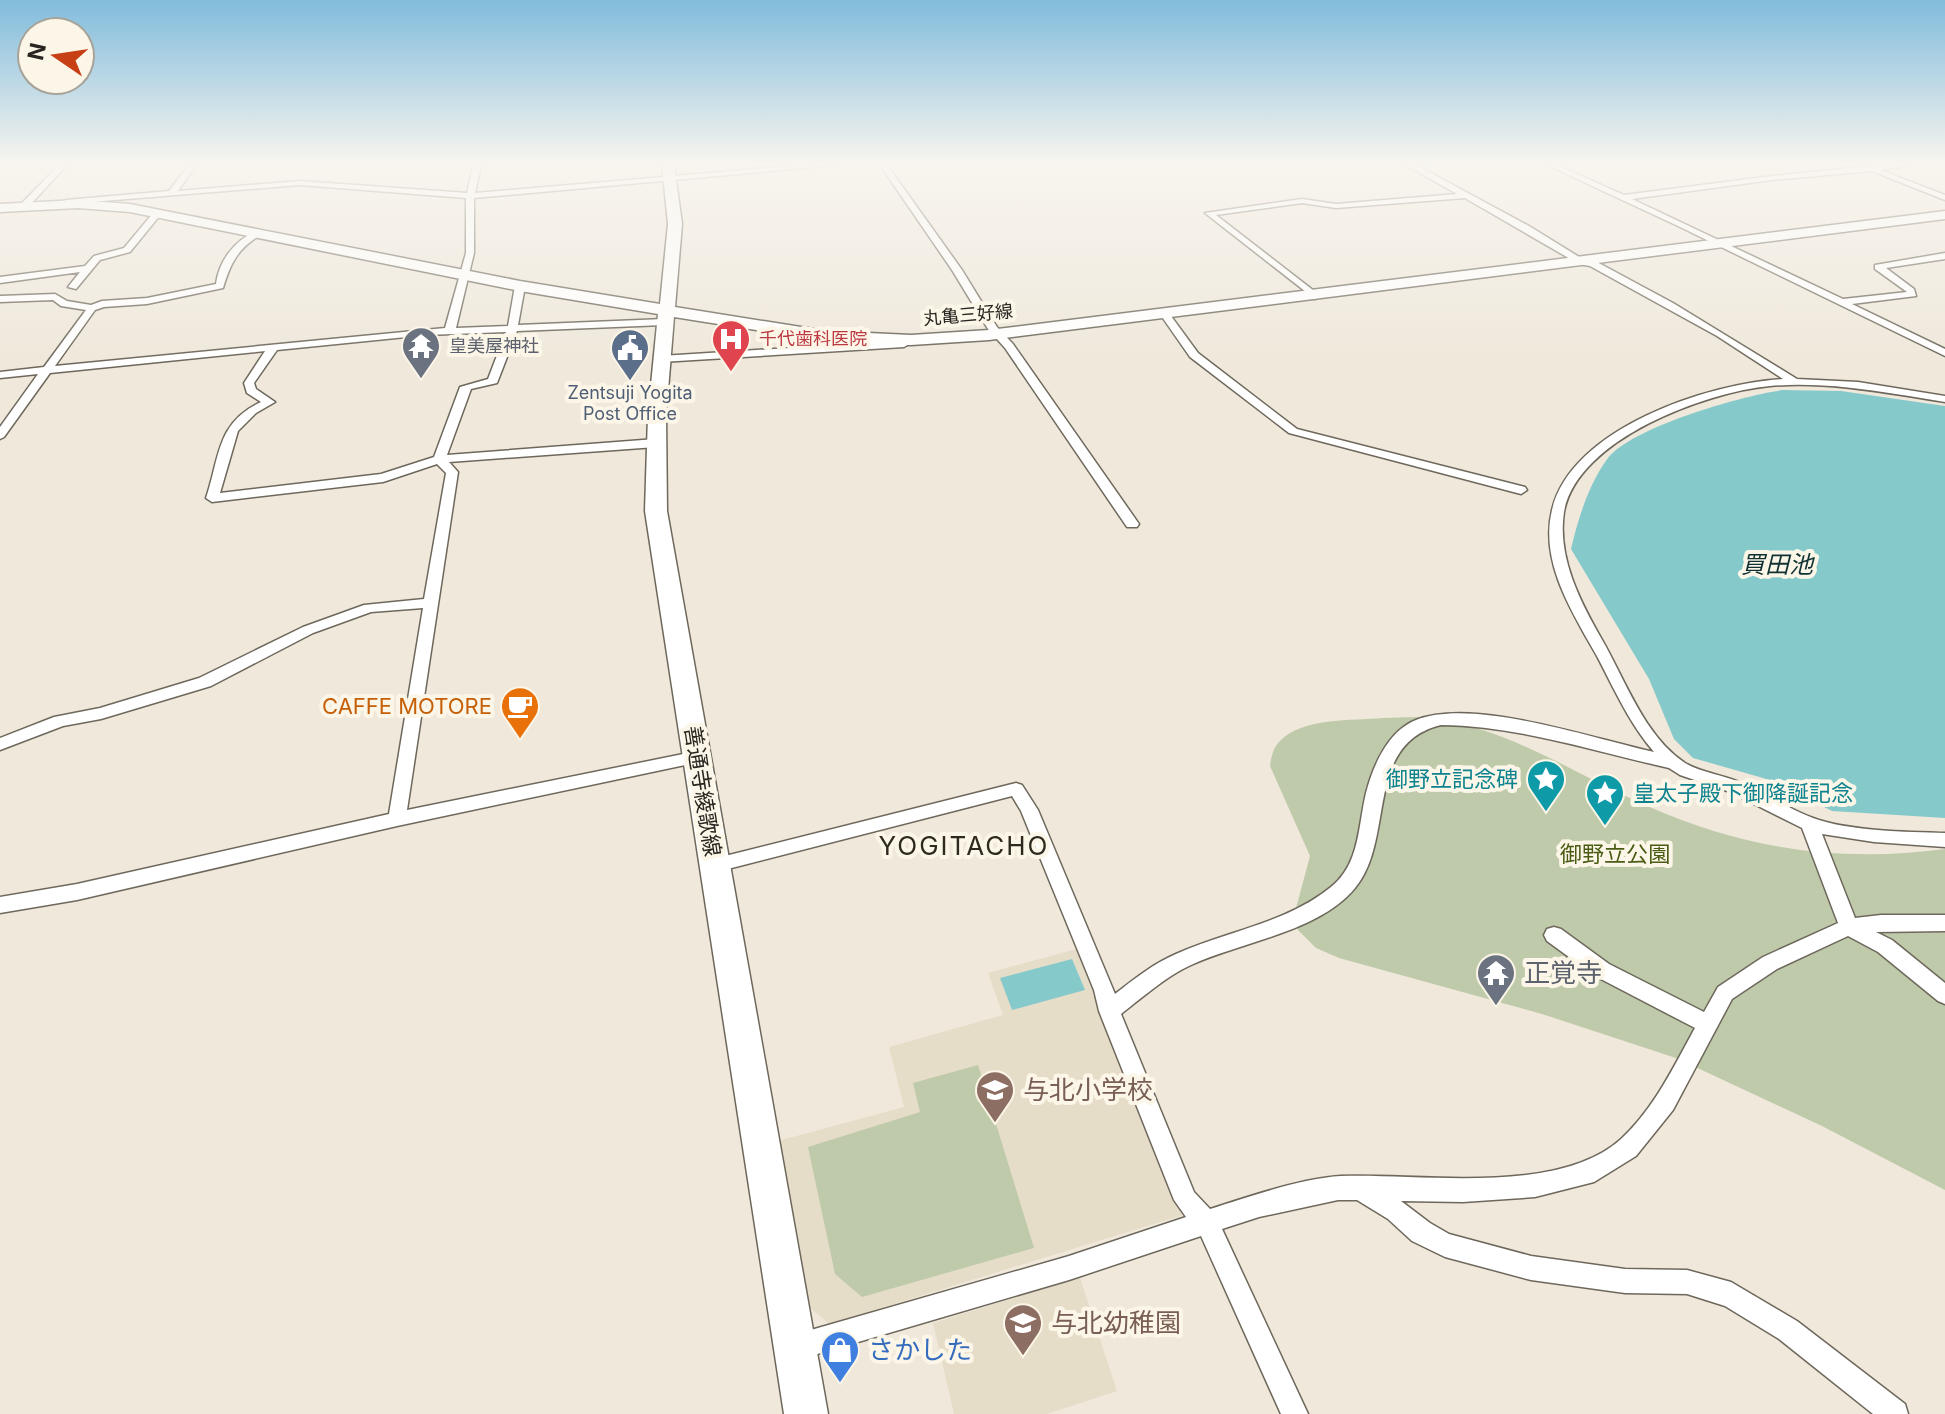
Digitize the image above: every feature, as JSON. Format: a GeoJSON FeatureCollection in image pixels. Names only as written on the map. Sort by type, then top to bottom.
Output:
{"type":"FeatureCollection","features":[{"type":"Feature","properties":{"kind":"main road","name":"丸亀三好線"},"geometry":{"type":"LineString","coordinates":[[241,231],[665,316],[826,336],[911,340],[998,334],[1822,231]]}},
{"type":"Feature","properties":{"kind":"main road","name":"善通寺綾歌線"},"geometry":{"type":"LineString","coordinates":[[674,231],[661,359],[656,511],[806,1414]]}},
{"type":"Feature","properties":{"kind":"street"},"geometry":{"type":"LineString","coordinates":[[73,287],[97,258],[127,250],[143,231]]}},
{"type":"Feature","properties":{"kind":"street"},"geometry":{"type":"LineString","coordinates":[[450,330],[470,253],[470,231]]}},
{"type":"Feature","properties":{"kind":"street"},"geometry":{"type":"LineString","coordinates":[[930,231],[1132,524]]}},
{"type":"Feature","properties":{"kind":"street"},"geometry":{"type":"LineString","coordinates":[[1232,231],[1315,296]]}},
{"type":"Feature","properties":{"kind":"street"},"geometry":{"type":"LineString","coordinates":[[1528,231],[1743,346],[1795,382]]}},
{"type":"Feature","properties":{"kind":"street"},"geometry":{"type":"LineString","coordinates":[[1693,231],[1945,353]]}},
{"type":"Feature","properties":{"kind":"street"},"geometry":{"type":"LineString","coordinates":[[0,299],[55,297],[72,306],[92,308],[102,304],[175,297],[220,286],[227,261],[241,241],[256,234]]}},
{"type":"Feature","properties":{"kind":"street"},"geometry":{"type":"LineString","coordinates":[[1842,302],[1913,294],[1878,267],[1945,256]]}},
{"type":"Feature","properties":{"kind":"street"},"geometry":{"type":"LineString","coordinates":[[0,280],[88,268]]}},
{"type":"Feature","properties":{"kind":"street"},"geometry":{"type":"LineString","coordinates":[[439,459],[466,387],[493,381],[512,330],[520,286]]}},
{"type":"Feature","properties":{"kind":"street"},"geometry":{"type":"LineString","coordinates":[[0,435],[92,308]]}},
{"type":"Feature","properties":{"kind":"street"},"geometry":{"type":"LineString","coordinates":[[1165,314],[1194,355],[1293,431],[1521,490]]}},
{"type":"Feature","properties":{"kind":"street"},"geometry":{"type":"LineString","coordinates":[[0,375],[450,330],[512,330],[665,316]]}},
{"type":"Feature","properties":{"kind":"street"},"geometry":{"type":"LineString","coordinates":[[661,359],[904,344],[911,340]]}},
{"type":"Feature","properties":{"kind":"street"},"geometry":{"type":"LineString","coordinates":[[273,348],[249,383],[251,391],[269,402],[235,423],[220,458],[222,474],[212,498],[383,478],[439,459],[656,443]]}},
{"type":"Feature","properties":{"kind":"street"},"geometry":{"type":"LineString","coordinates":[[1945,399],[1879,389],[1795,382],[1767,383],[1678,406],[1648,419],[1608,444],[1580,470],[1558,509],[1557,547],[1566,585],[1578,613],[1643,727],[1674,763],[1685,771],[1723,781],[1759,797],[1809,824],[1945,840]]}},
{"type":"Feature","properties":{"kind":"street"},"geometry":{"type":"LineString","coordinates":[[397,819],[417,713],[428,603],[452,472],[439,459]]}},
{"type":"Feature","properties":{"kind":"street"},"geometry":{"type":"LineString","coordinates":[[0,744],[60,721],[101,713],[205,682],[308,630],[369,608],[428,603]]}},
{"type":"Feature","properties":{"kind":"street"},"geometry":{"type":"LineString","coordinates":[[1109,1011],[1181,960],[1300,916],[1341,891],[1364,859],[1367,826],[1377,785],[1391,750],[1402,735],[1421,723],[1455,717],[1497,721],[1674,763]]}},
{"type":"Feature","properties":{"kind":"street"},"geometry":{"type":"LineString","coordinates":[[0,905],[77,892],[274,850],[397,819],[698,757]]}},
{"type":"Feature","properties":{"kind":"street"},"geometry":{"type":"LineString","coordinates":[[716,865],[1016,789],[1029,810],[1104,990],[1109,1011],[1186,1200],[1207,1223],[1295,1414]]}},
{"type":"Feature","properties":{"kind":"street"},"geometry":{"type":"LineString","coordinates":[[1809,824],[1849,927],[1885,946],[1945,995]]}},
{"type":"Feature","properties":{"kind":"street"},"geometry":{"type":"LineString","coordinates":[[796,1348],[1069,1268],[1259,1205],[1338,1188],[1463,1190],[1535,1185],[1586,1174],[1628,1148],[1665,1103],[1725,993],[1770,963],[1849,927],[1945,923]]}},
{"type":"Feature","properties":{"kind":"street"},"geometry":{"type":"LineString","coordinates":[[1554,935],[1602,970],[1706,1023]]}},
{"type":"Feature","properties":{"kind":"street"},"geometry":{"type":"LineString","coordinates":[[1357,1187],[1445,1245],[1531,1268],[1625,1281],[1687,1282],[1731,1295],[1788,1330],[1895,1414]]}},
{"type":"Feature","properties":{"kind":"shaded area","name":"与北小学校"},"geometry":{"type":"Polygon","coordinates":[[[1080,948],[1183,1215],[829,1324],[807,1305],[778,1141],[904,1107],[889,1047],[1003,1015],[988,973],[1080,948]]]}},
{"type":"Feature","properties":{"kind":"shaded area","name":"与北幼稚園"},"geometry":{"type":"Polygon","coordinates":[[[1080,1278],[1117,1391],[1047,1414],[954,1414],[933,1323],[1080,1278]]]}},
{"type":"Feature","properties":{"kind":"green space","name":"御野立公園"},"geometry":{"type":"Polygon","coordinates":[[[1418,717],[1466,725],[1520,744],[1684,821],[1756,842],[1830,853],[1905,853],[1945,849],[1945,1190],[1822,1126],[1676,1058],[1542,1014],[1339,958],[1316,948],[1298,930],[1295,912],[1310,856],[1270,766],[1273,753],[1279,742],[1300,728],[1328,722],[1418,717]]]}},
{"type":"Feature","properties":{"kind":"green space"},"geometry":{"type":"Polygon","coordinates":[[[978,1065],[1034,1248],[862,1297],[835,1274],[808,1147],[920,1112],[913,1083],[978,1065]]]}},
{"type":"Feature","properties":{"kind":"water","name":"買田池"},"geometry":{"type":"Polygon","coordinates":[[[1783,390],[1841,391],[1945,406],[1945,818],[1832,811],[1770,780],[1693,758],[1674,739],[1649,679],[1571,549],[1595,479],[1608,458],[1621,446],[1690,414],[1783,390]]]}},
{"type":"Feature","properties":{"kind":"water"},"geometry":{"type":"Polygon","coordinates":[[[1072,959],[1085,990],[1012,1010],[1000,978],[1072,959]]]}},
{"type":"Feature","properties":{"kind":"place","name":"千代歯科医院"},"geometry":{"type":"Point","coordinates":[731,373]}},
{"type":"Feature","properties":{"kind":"place","name":"皇美屋神社"},"geometry":{"type":"Point","coordinates":[421,380]}},
{"type":"Feature","properties":{"kind":"place","name":"Zentsuji Yogita Post Office"},"geometry":{"type":"Point","coordinates":[630,382]}},
{"type":"Feature","properties":{"kind":"place","name":"CAFFE MOTORE"},"geometry":{"type":"Point","coordinates":[520,740]}},
{"type":"Feature","properties":{"kind":"place","name":"御野立記念碑"},"geometry":{"type":"Point","coordinates":[1546,813]}},
{"type":"Feature","properties":{"kind":"place","name":"皇太子殿下御降誕記念"},"geometry":{"type":"Point","coordinates":[1605,827]}},
{"type":"Feature","properties":{"kind":"place","name":"正覚寺"},"geometry":{"type":"Point","coordinates":[1496,1007]}},
{"type":"Feature","properties":{"kind":"place","name":"与北小学校"},"geometry":{"type":"Point","coordinates":[995,1124]}},
{"type":"Feature","properties":{"kind":"place","name":"与北幼稚園"},"geometry":{"type":"Point","coordinates":[1023,1357]}},
{"type":"Feature","properties":{"kind":"place","name":"さかした"},"geometry":{"type":"Point","coordinates":[840,1384]}},
{"type":"Feature","properties":{"kind":"district","name":"YOGITACHO"},"geometry":{"type":"Point","coordinates":[964,846]}}]}
